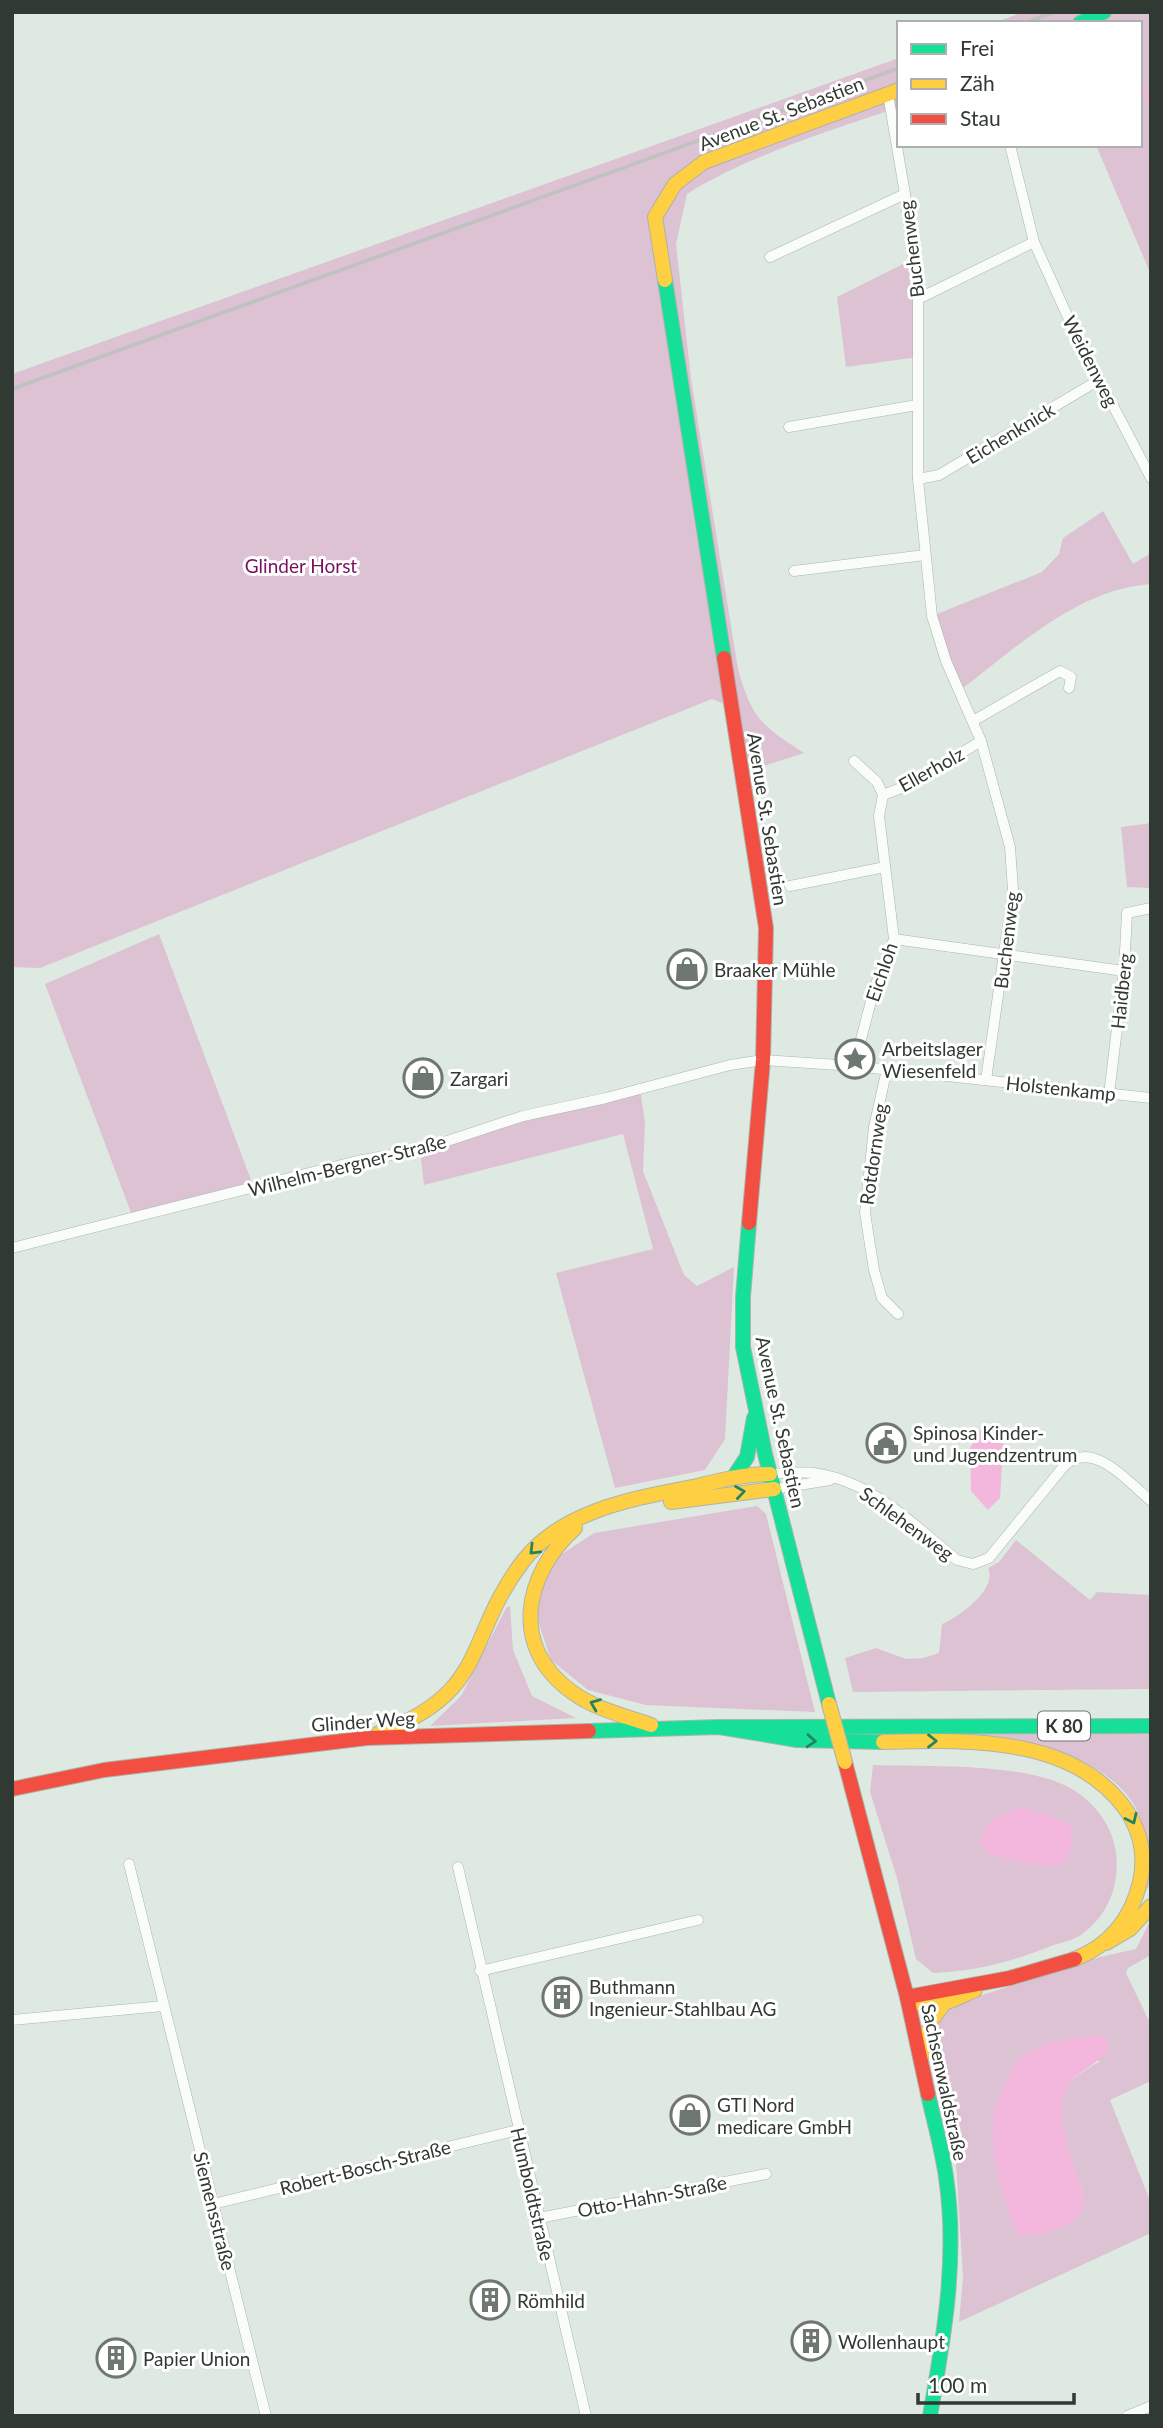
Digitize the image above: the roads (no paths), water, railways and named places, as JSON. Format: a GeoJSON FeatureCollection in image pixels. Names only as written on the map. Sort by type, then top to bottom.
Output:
{"type":"FeatureCollection","features":[{"type":"Feature","properties":{"kind":"main road"},"geometry":{"type":"LineString","coordinates":[[1084,21],[1104,12]]}},
{"type":"Feature","properties":{"kind":"main road","name":"Avenue St. Sebastien"},"geometry":{"type":"LineString","coordinates":[[845,1762],[770,1474],[746,1366],[742,1324],[763,1060],[766,928],[655,217],[675,184],[704,162],[893,92]]}},
{"type":"Feature","properties":{"kind":"main road"},"geometry":{"type":"LineString","coordinates":[[733,1478],[747,1457],[755,1411]]}},
{"type":"Feature","properties":{"kind":"main road"},"geometry":{"type":"LineString","coordinates":[[367,1738],[420,1716],[453,1689],[474,1656],[508,1581],[530,1552],[556,1530],[608,1507],[733,1478],[770,1474]]}},
{"type":"Feature","properties":{"kind":"main road"},"geometry":{"type":"LineString","coordinates":[[659,1727],[585,1700],[570,1692],[550,1673],[540,1660],[530,1628],[530,1600],[538,1571],[564,1536],[603,1515],[659,1503],[774,1489]]}},
{"type":"Feature","properties":{"kind":"main road","name":"K 80"},"geometry":{"type":"LineString","coordinates":[[719,1727],[1151,1726]]}},
{"type":"Feature","properties":{"kind":"main road"},"geometry":{"type":"LineString","coordinates":[[719,1727],[788,1740],[940,1741],[992,1745],[1049,1755],[1091,1773],[1120,1797],[1129,1811],[1141,1841],[1143,1857],[1142,1872],[1132,1907],[1106,1943]]}},
{"type":"Feature","properties":{"kind":"main road","name":"Glinder Weg"},"geometry":{"type":"LineString","coordinates":[[12,1789],[104,1770],[367,1738],[719,1727]]}},
{"type":"Feature","properties":{"kind":"main road","name":"Sachsenwaldstraße"},"geometry":{"type":"LineString","coordinates":[[845,1762],[906,1997],[939,2139],[950,2229],[947,2321],[928,2413]]}},
{"type":"Feature","properties":{"kind":"main road"},"geometry":{"type":"LineString","coordinates":[[906,1997],[992,1982],[1059,1964],[1106,1943],[1130,1928],[1151,1906]]}},
{"type":"Feature","properties":{"kind":"main road"},"geometry":{"type":"LineString","coordinates":[[906,1997],[921,2007],[945,2002],[992,1982]]}},
{"type":"Feature","properties":{"kind":"main road"},"geometry":{"type":"LineString","coordinates":[[922,2062],[931,2021],[945,2002]]}},
{"type":"Feature","properties":{"kind":"street","name":"Buchenweg"},"geometry":{"type":"LineString","coordinates":[[893,92],[897,126]]}},
{"type":"Feature","properties":{"kind":"street","name":"Buchenweg"},"geometry":{"type":"LineString","coordinates":[[899,147],[918,299],[918,479],[934,625],[946,661],[981,741],[1010,847],[1013,890],[986,1080]]}},
{"type":"Feature","properties":{"kind":"street","name":"Weidenweg"},"geometry":{"type":"LineString","coordinates":[[1010,147],[1034,242],[1099,380],[1151,478]]}},
{"type":"Feature","properties":{"kind":"street"},"geometry":{"type":"LineString","coordinates":[[771,257],[905,194]]}},
{"type":"Feature","properties":{"kind":"street"},"geometry":{"type":"LineString","coordinates":[[918,299],[1034,242]]}},
{"type":"Feature","properties":{"kind":"street","name":"Eichenknick"},"geometry":{"type":"LineString","coordinates":[[918,479],[939,475],[1099,380]]}},
{"type":"Feature","properties":{"kind":"street"},"geometry":{"type":"LineString","coordinates":[[789,427],[917,405]]}},
{"type":"Feature","properties":{"kind":"street"},"geometry":{"type":"LineString","coordinates":[[794,571],[925,555]]}},
{"type":"Feature","properties":{"kind":"street"},"geometry":{"type":"LineString","coordinates":[[973,721],[1060,671],[1071,677],[1069,688]]}},
{"type":"Feature","properties":{"kind":"street","name":"Ellerholz"},"geometry":{"type":"LineString","coordinates":[[854,761],[877,782],[883,794],[909,785],[981,741]]}},
{"type":"Feature","properties":{"kind":"street","name":"Eichloh"},"geometry":{"type":"LineString","coordinates":[[854,1066],[875,986],[894,939],[879,816],[883,794]]}},
{"type":"Feature","properties":{"kind":"street"},"geometry":{"type":"LineString","coordinates":[[790,886],[885,867]]}},
{"type":"Feature","properties":{"kind":"street","name":"Haidberg"},"geometry":{"type":"LineString","coordinates":[[1109,1094],[1124,971],[1127,913],[1151,908]]}},
{"type":"Feature","properties":{"kind":"street"},"geometry":{"type":"LineString","coordinates":[[894,939],[1124,971]]}},
{"type":"Feature","properties":{"kind":"street","name":"Holstenkamp"},"geometry":{"type":"LineString","coordinates":[[763,1060],[887,1069],[1151,1098]]}},
{"type":"Feature","properties":{"kind":"street","name":"Wilhelm-Bergner-Straße"},"geometry":{"type":"LineString","coordinates":[[12,1248],[357,1161],[421,1150],[539,1111],[606,1098],[730,1065],[763,1060]]}},
{"type":"Feature","properties":{"kind":"street","name":"Rotdornweg"},"geometry":{"type":"LineString","coordinates":[[887,1069],[874,1127],[865,1213],[874,1270],[882,1298],[898,1314]]}},
{"type":"Feature","properties":{"kind":"street","name":"Schlehenweg"},"geometry":{"type":"LineString","coordinates":[[770,1474],[814,1473],[851,1484],[878,1497],[957,1560],[973,1564],[991,1556],[1064,1466],[1076,1458],[1087,1456],[1100,1460],[1151,1501]]}},
{"type":"Feature","properties":{"kind":"street","name":"Schlehenweg"},"geometry":{"type":"LineString","coordinates":[[774,1489],[824,1480],[851,1484]]}},
{"type":"Feature","properties":{"kind":"street","name":"Siemensstraße"},"geometry":{"type":"LineString","coordinates":[[129,1864],[266,2416]]}},
{"type":"Feature","properties":{"kind":"street","name":"Humboldtstraße"},"geometry":{"type":"LineString","coordinates":[[458,1867],[480,1971],[586,2416]]}},
{"type":"Feature","properties":{"kind":"street"},"geometry":{"type":"LineString","coordinates":[[480,1971],[698,1920]]}},
{"type":"Feature","properties":{"kind":"street"},"geometry":{"type":"LineString","coordinates":[[12,2020],[163,2006]]}},
{"type":"Feature","properties":{"kind":"street","name":"Robert-Bosch-Straße"},"geometry":{"type":"LineString","coordinates":[[213,2204],[518,2130]]}},
{"type":"Feature","properties":{"kind":"street","name":"Otto-Hahn-Straße"},"geometry":{"type":"LineString","coordinates":[[539,2218],[766,2174]]}},
{"type":"Feature","properties":{"kind":"street"},"geometry":{"type":"LineString","coordinates":[[1127,2416],[1151,2406]]}},
{"type":"Feature","properties":{"kind":"waterway"},"geometry":{"type":"LineString","coordinates":[[1142,81],[1151,110]]}},
{"type":"Feature","properties":{"kind":"railway"},"geometry":{"type":"LineString","coordinates":[[1030,21],[1054,12]]}},
{"type":"Feature","properties":{"kind":"railway"},"geometry":{"type":"LineString","coordinates":[[12,389],[897,69]]}},
{"type":"Feature","properties":{"kind":"place","name":"Braaker Mühle"},"geometry":{"type":"Point","coordinates":[687,969]}},
{"type":"Feature","properties":{"kind":"place","name":"Arbeitslager Wiesenfeld"},"geometry":{"type":"Point","coordinates":[855,1059]}},
{"type":"Feature","properties":{"kind":"place","name":"Zargari"},"geometry":{"type":"Point","coordinates":[423,1078]}},
{"type":"Feature","properties":{"kind":"place","name":"Spinosa Kinder- und Jugendzentrum"},"geometry":{"type":"Point","coordinates":[886,1443]}},
{"type":"Feature","properties":{"kind":"place","name":"Buthmann Ingenieur-Stahlbau AG"},"geometry":{"type":"Point","coordinates":[562,1997]}},
{"type":"Feature","properties":{"kind":"place","name":"GTI Nord medicare GmbH"},"geometry":{"type":"Point","coordinates":[690,2115]}},
{"type":"Feature","properties":{"kind":"place","name":"Römhild"},"geometry":{"type":"Point","coordinates":[490,2300]}},
{"type":"Feature","properties":{"kind":"place","name":"Wollenhaupt"},"geometry":{"type":"Point","coordinates":[811,2341]}},
{"type":"Feature","properties":{"kind":"place","name":"Papier Union"},"geometry":{"type":"Point","coordinates":[116,2358]}},
{"type":"Feature","properties":{"kind":"park label","name":"Glinder Horst"},"geometry":{"type":"Point","coordinates":[301,565]}}]}
